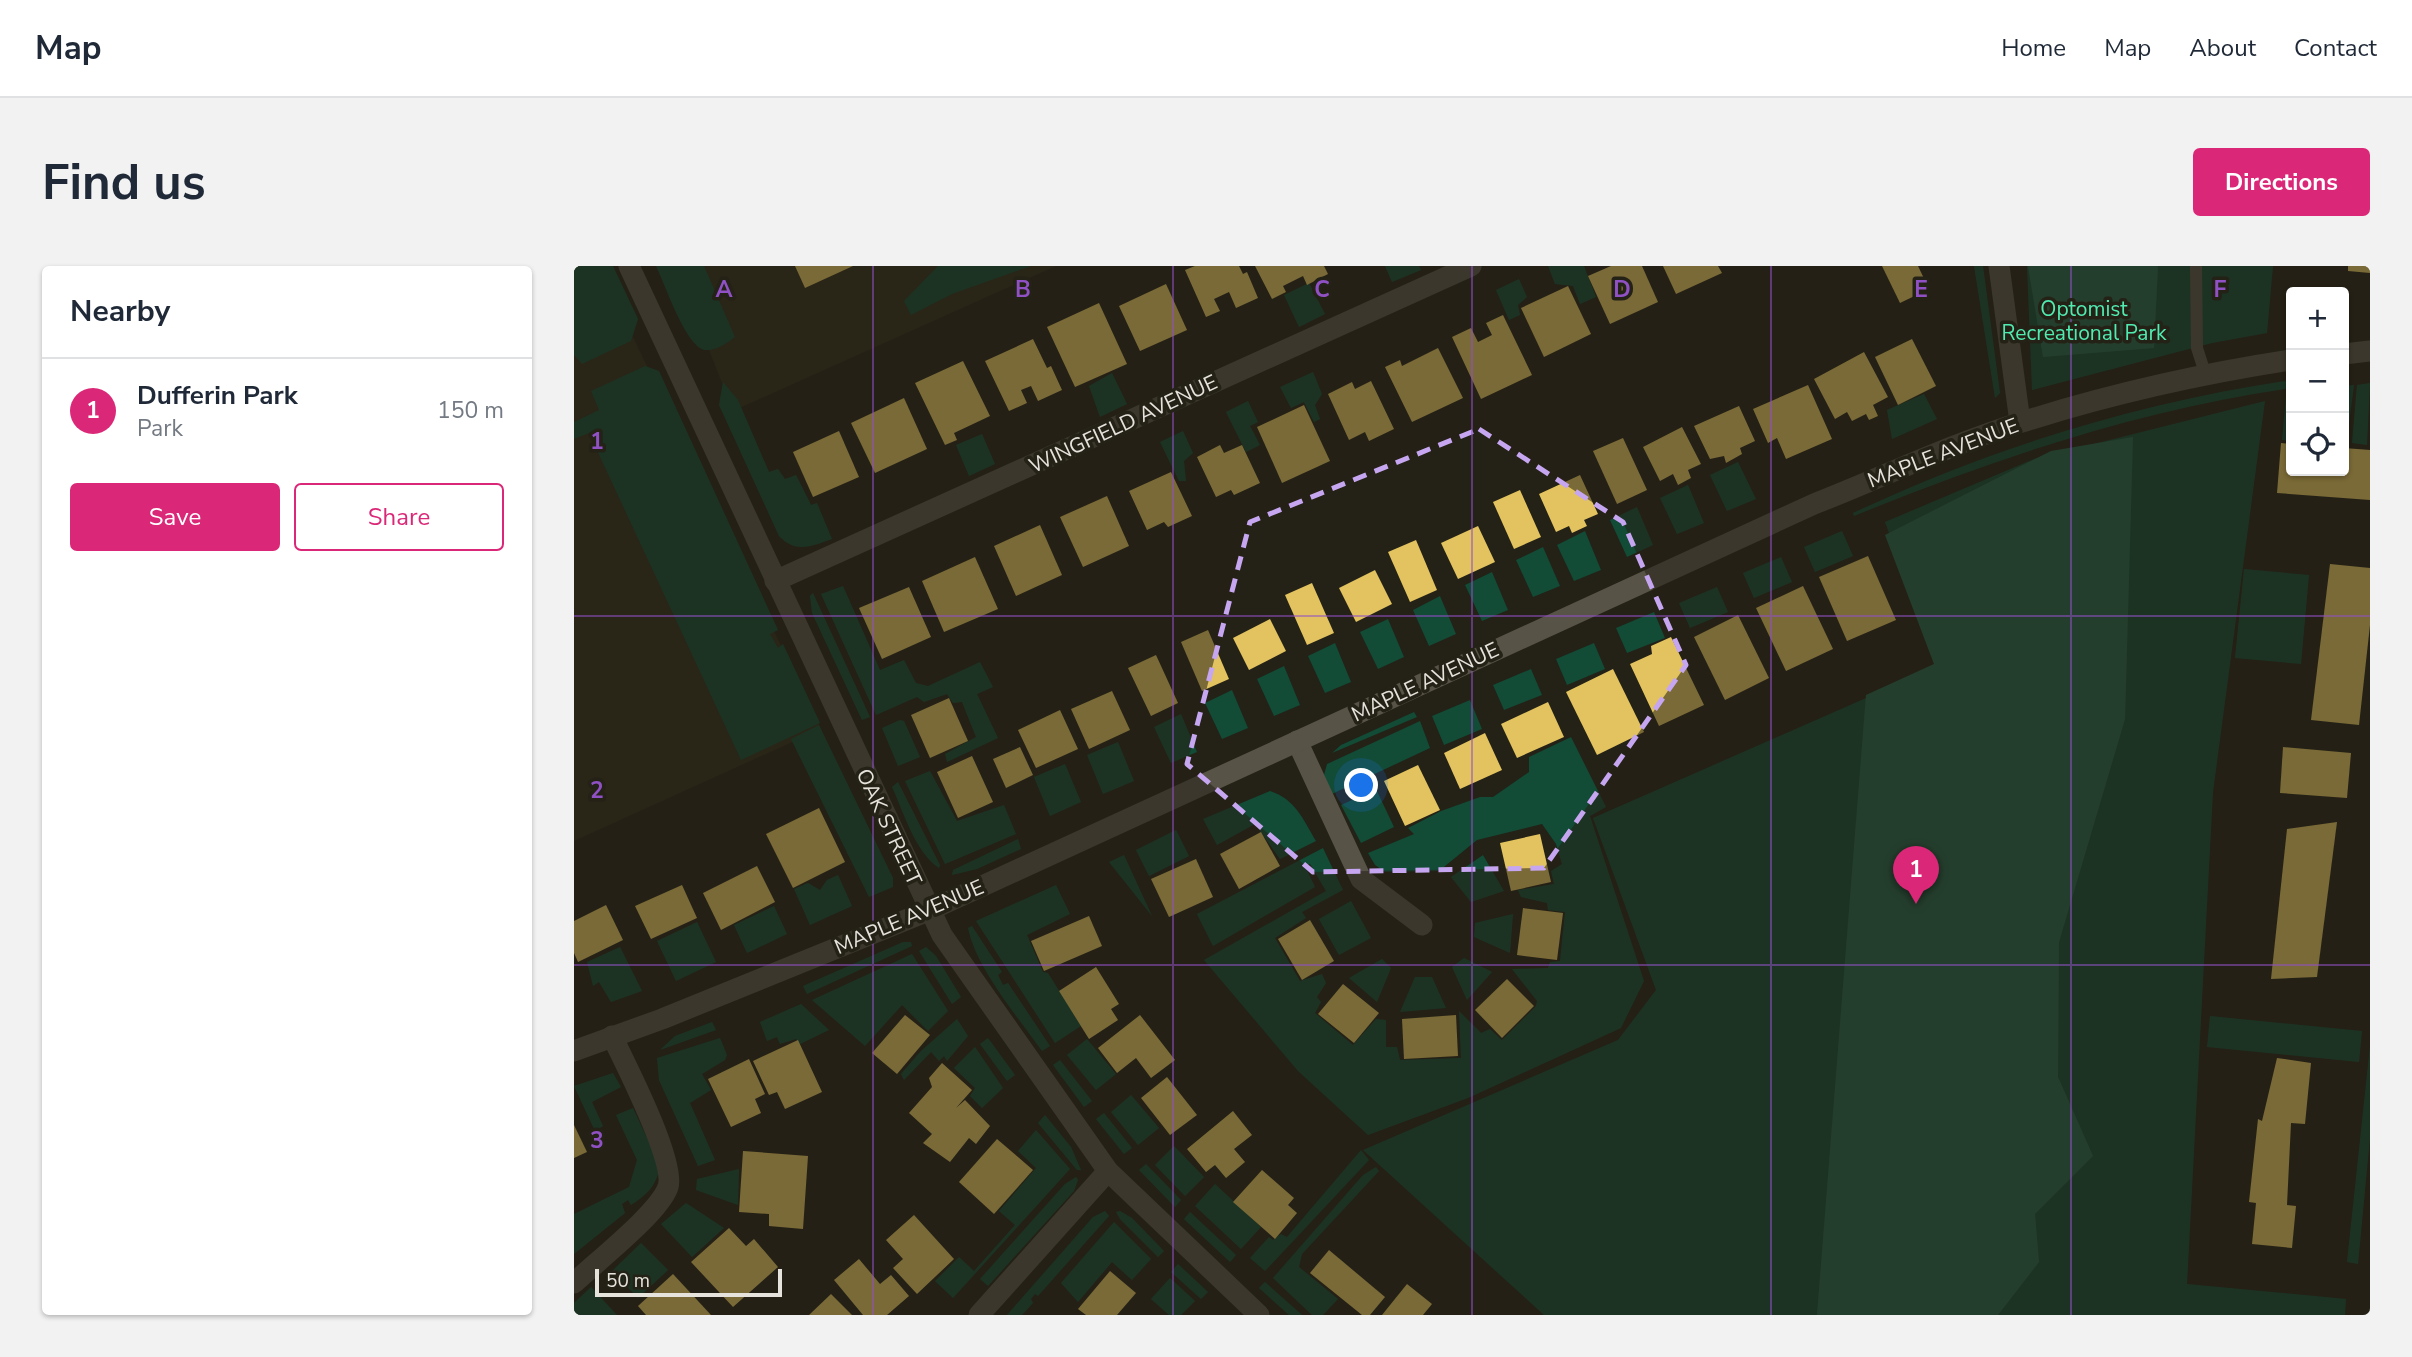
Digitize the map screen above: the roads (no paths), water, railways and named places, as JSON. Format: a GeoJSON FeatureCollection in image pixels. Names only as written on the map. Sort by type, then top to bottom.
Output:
{"type":"FeatureCollection","features":[{"type":"Feature","properties":{"kind":"street","name":"OAK STREET"},"geometry":{"type":"LineString","coordinates":[[629,266],[928,911],[1023,1054],[1108,1171],[1259,1315]]}},
{"type":"Feature","properties":{"kind":"street","name":"WINGFIELD AVENUE"},"geometry":{"type":"LineString","coordinates":[[775,581],[1471,266]]}},
{"type":"Feature","properties":{"kind":"street"},"geometry":{"type":"LineString","coordinates":[[1999,266],[2020,422]]}},
{"type":"Feature","properties":{"kind":"street"},"geometry":{"type":"LineString","coordinates":[[2349,353],[2370,351]]}},
{"type":"Feature","properties":{"kind":"street","name":"MAPLE AVENUE"},"geometry":{"type":"LineString","coordinates":[[574,1052],[663,1019],[928,911],[1804,508],[2020,422],[2118,393],[2205,373],[2286,361]]}},
{"type":"Feature","properties":{"kind":"street"},"geometry":{"type":"LineString","coordinates":[[1297,741],[1361,879],[1423,925]]}},
{"type":"Feature","properties":{"kind":"street"},"geometry":{"type":"LineString","coordinates":[[574,1283],[655,1207],[669,1186],[668,1162],[612,1037]]}},
{"type":"Feature","properties":{"kind":"street"},"geometry":{"type":"LineString","coordinates":[[979,1315],[1108,1171]]}},
{"type":"Feature","properties":{"kind":"lane"},"geometry":{"type":"LineString","coordinates":[[2196,266],[2197,348],[2205,373]]}},
{"type":"Feature","properties":{"kind":"place","name":"Dufferin Park"},"geometry":{"type":"Point","coordinates":[1916,904]}},
{"type":"Feature","properties":{"kind":"park label","name":"Optomist Recreational Park"},"geometry":{"type":"Point","coordinates":[2084,321]}}]}
